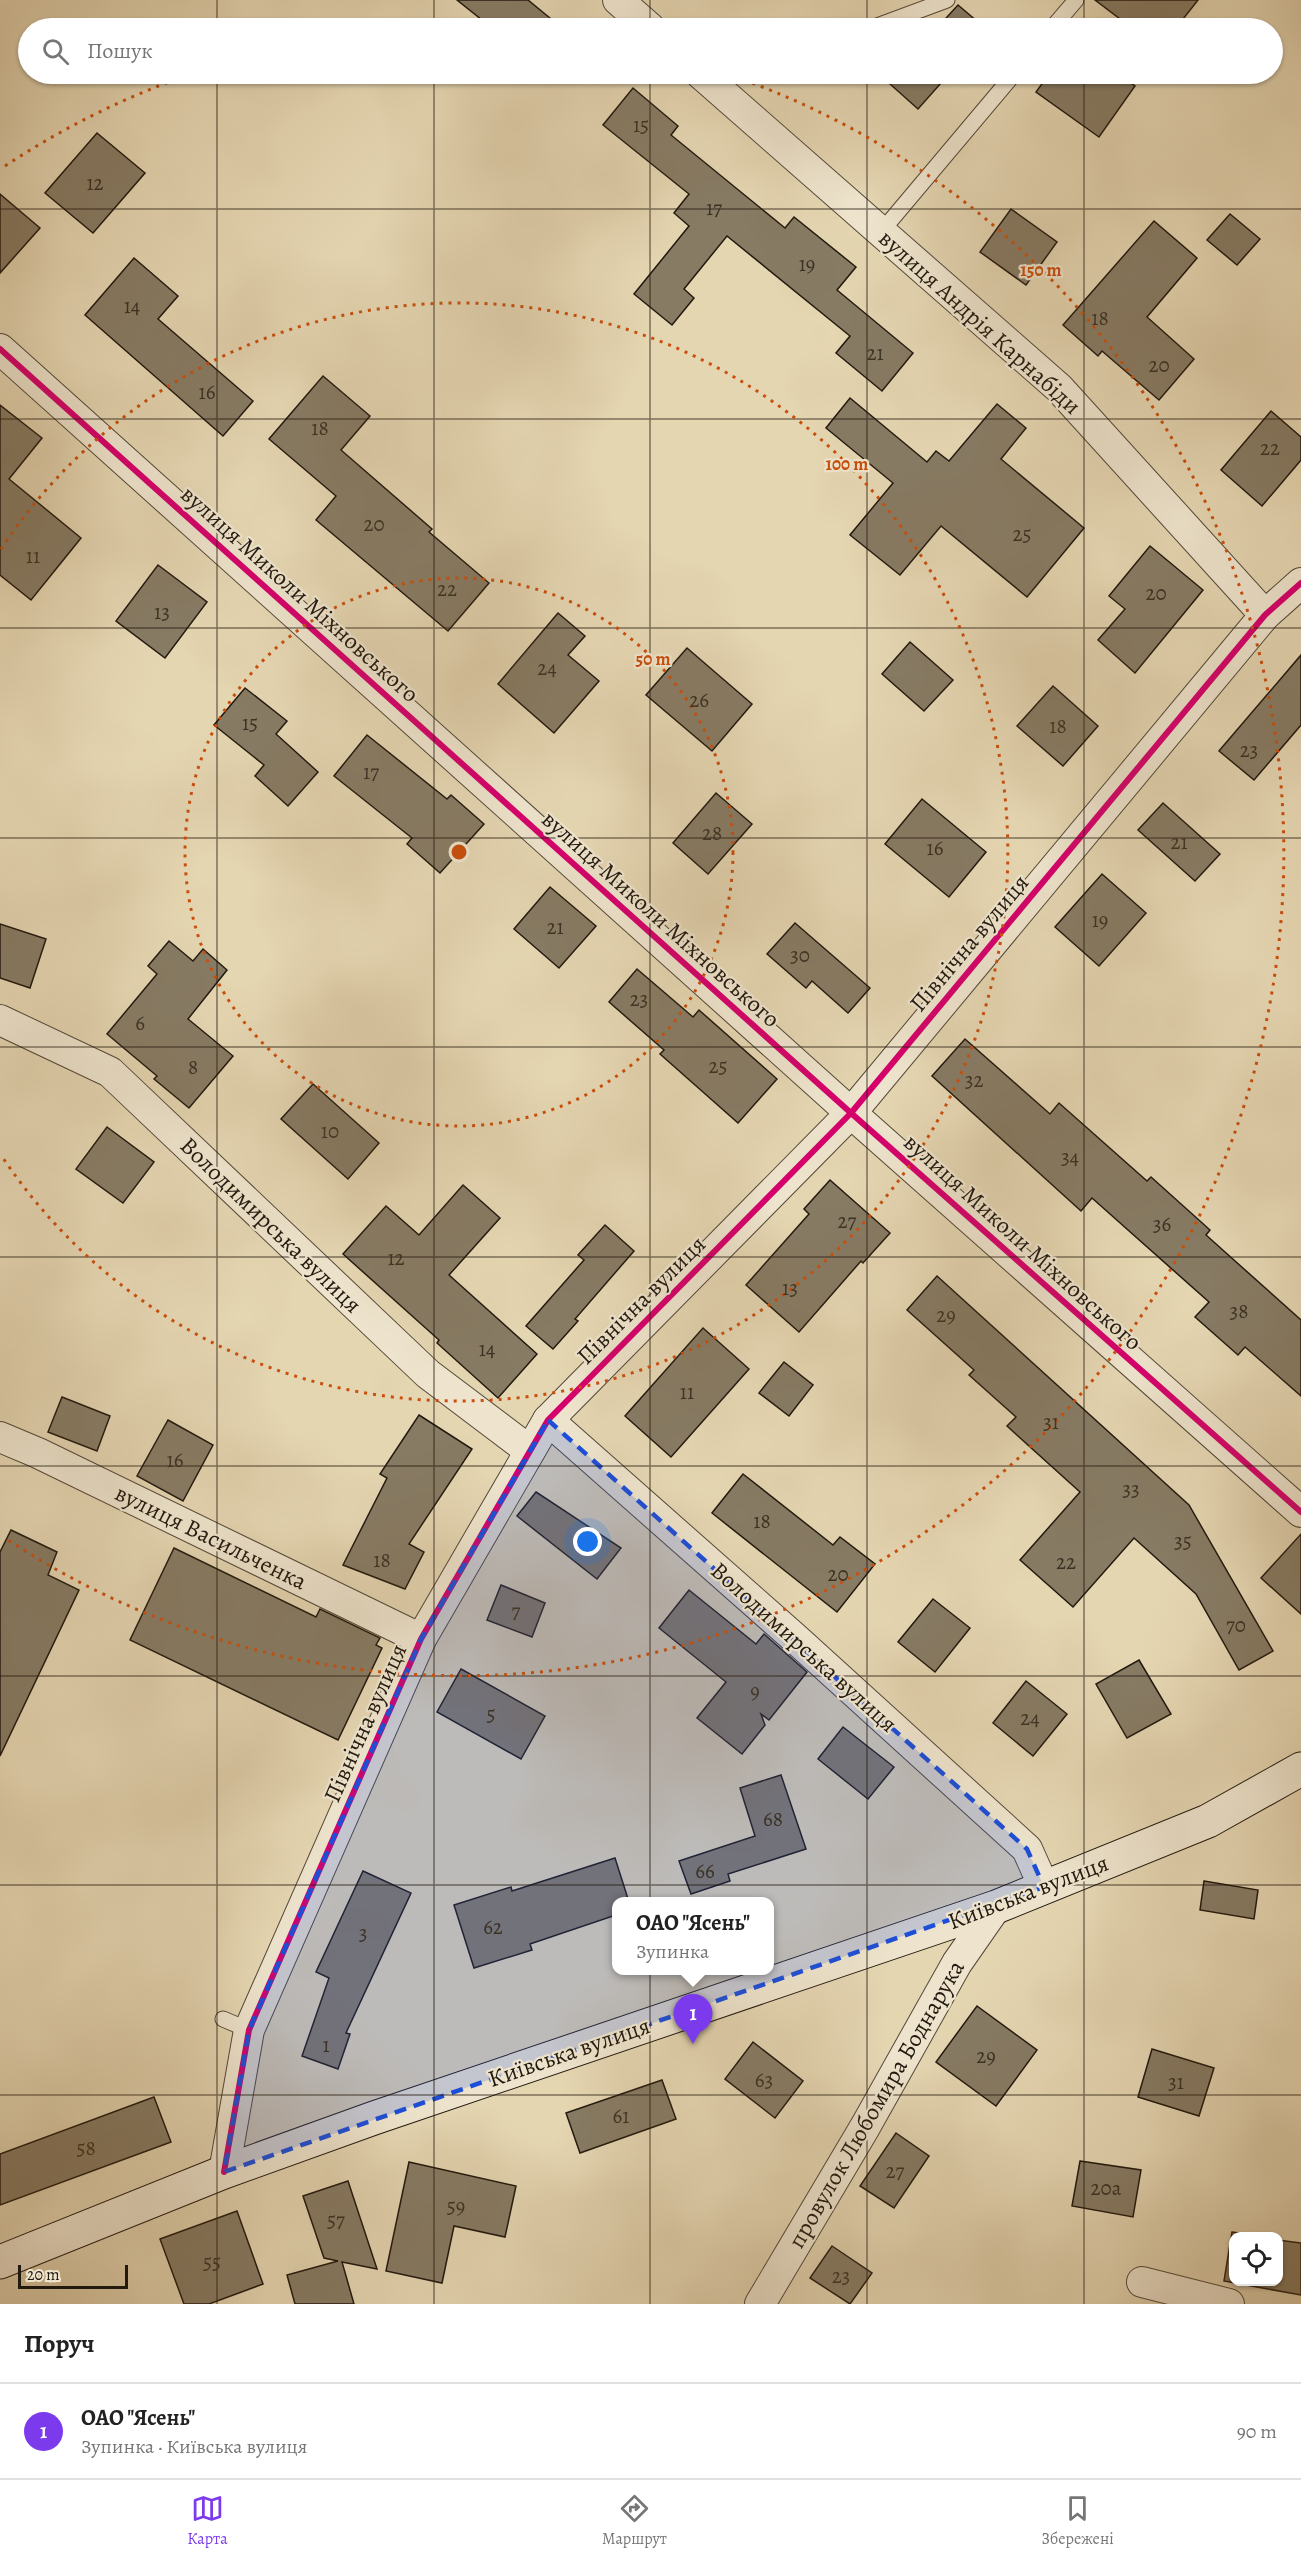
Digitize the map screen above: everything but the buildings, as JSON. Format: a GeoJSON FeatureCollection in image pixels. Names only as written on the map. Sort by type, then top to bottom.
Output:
{"type":"FeatureCollection","features":[{"type":"Feature","properties":{"kind":"main road","name":"Київська вулиця"},"geometry":{"type":"LineString","coordinates":[[0,2262],[224,2172],[374,2118],[996,1906],[1208,1821],[1301,1769]]}},
{"type":"Feature","properties":{"kind":"street"},"geometry":{"type":"LineString","coordinates":[[618,0],[639,18]]}},
{"type":"Feature","properties":{"kind":"street","name":"вулиця Андрія Карнабіди"},"geometry":{"type":"LineString","coordinates":[[712,84],[1059,388],[1265,615]]}},
{"type":"Feature","properties":{"kind":"street","name":"вулиця Миколи Міхновського"},"geometry":{"type":"LineString","coordinates":[[0,349],[851,1113],[1301,1512]]}},
{"type":"Feature","properties":{"kind":"street","name":"Північна вулиця"},"geometry":{"type":"LineString","coordinates":[[224,2172],[236,2025],[421,1639],[548,1420],[851,1113],[1265,615],[1301,583]]}},
{"type":"Feature","properties":{"kind":"street","name":"Володимирська вулиця"},"geometry":{"type":"LineString","coordinates":[[0,1020],[110,1072],[428,1374],[530,1451]]}},
{"type":"Feature","properties":{"kind":"street","name":"Володимирська вулиця"},"geometry":{"type":"LineString","coordinates":[[548,1420],[797,1640],[1027,1849],[1044,1887]]}},
{"type":"Feature","properties":{"kind":"street","name":"вулиця Васильченка"},"geometry":{"type":"LineString","coordinates":[[0,1437],[38,1453],[421,1639]]}},
{"type":"Feature","properties":{"kind":"street","name":"провулок Любомира Боднарука"},"geometry":{"type":"LineString","coordinates":[[759,2304],[865,2127],[957,1963],[996,1906]]}},
{"type":"Feature","properties":{"kind":"street"},"geometry":{"type":"LineString","coordinates":[[1142,2282],[1229,2304]]}},
{"type":"Feature","properties":{"kind":"lane"},"geometry":{"type":"LineString","coordinates":[[899,18],[947,0]]}},
{"type":"Feature","properties":{"kind":"lane"},"geometry":{"type":"LineString","coordinates":[[1061,18],[1076,0]]}},
{"type":"Feature","properties":{"kind":"lane"},"geometry":{"type":"LineString","coordinates":[[881,232],[1006,84]]}},
{"type":"Feature","properties":{"kind":"highlighted area"},"geometry":{"type":"Polygon","coordinates":[[[548,1420],[1027,1849],[1044,1887],[224,2172],[249,2030],[421,1639],[548,1420]]]}},
{"type":"Feature","properties":{"kind":"cycle path"},"geometry":{"type":"LineString","coordinates":[[0,349],[851,1113],[1301,1512]]}},
{"type":"Feature","properties":{"kind":"cycle path"},"geometry":{"type":"LineString","coordinates":[[224,2172],[249,2030],[421,1639],[548,1420],[851,1113],[1265,615],[1301,583]]}},
{"type":"Feature","properties":{"kind":"place","name":"ОАО \"Ясень\""},"geometry":{"type":"Point","coordinates":[693,2044]}}]}
